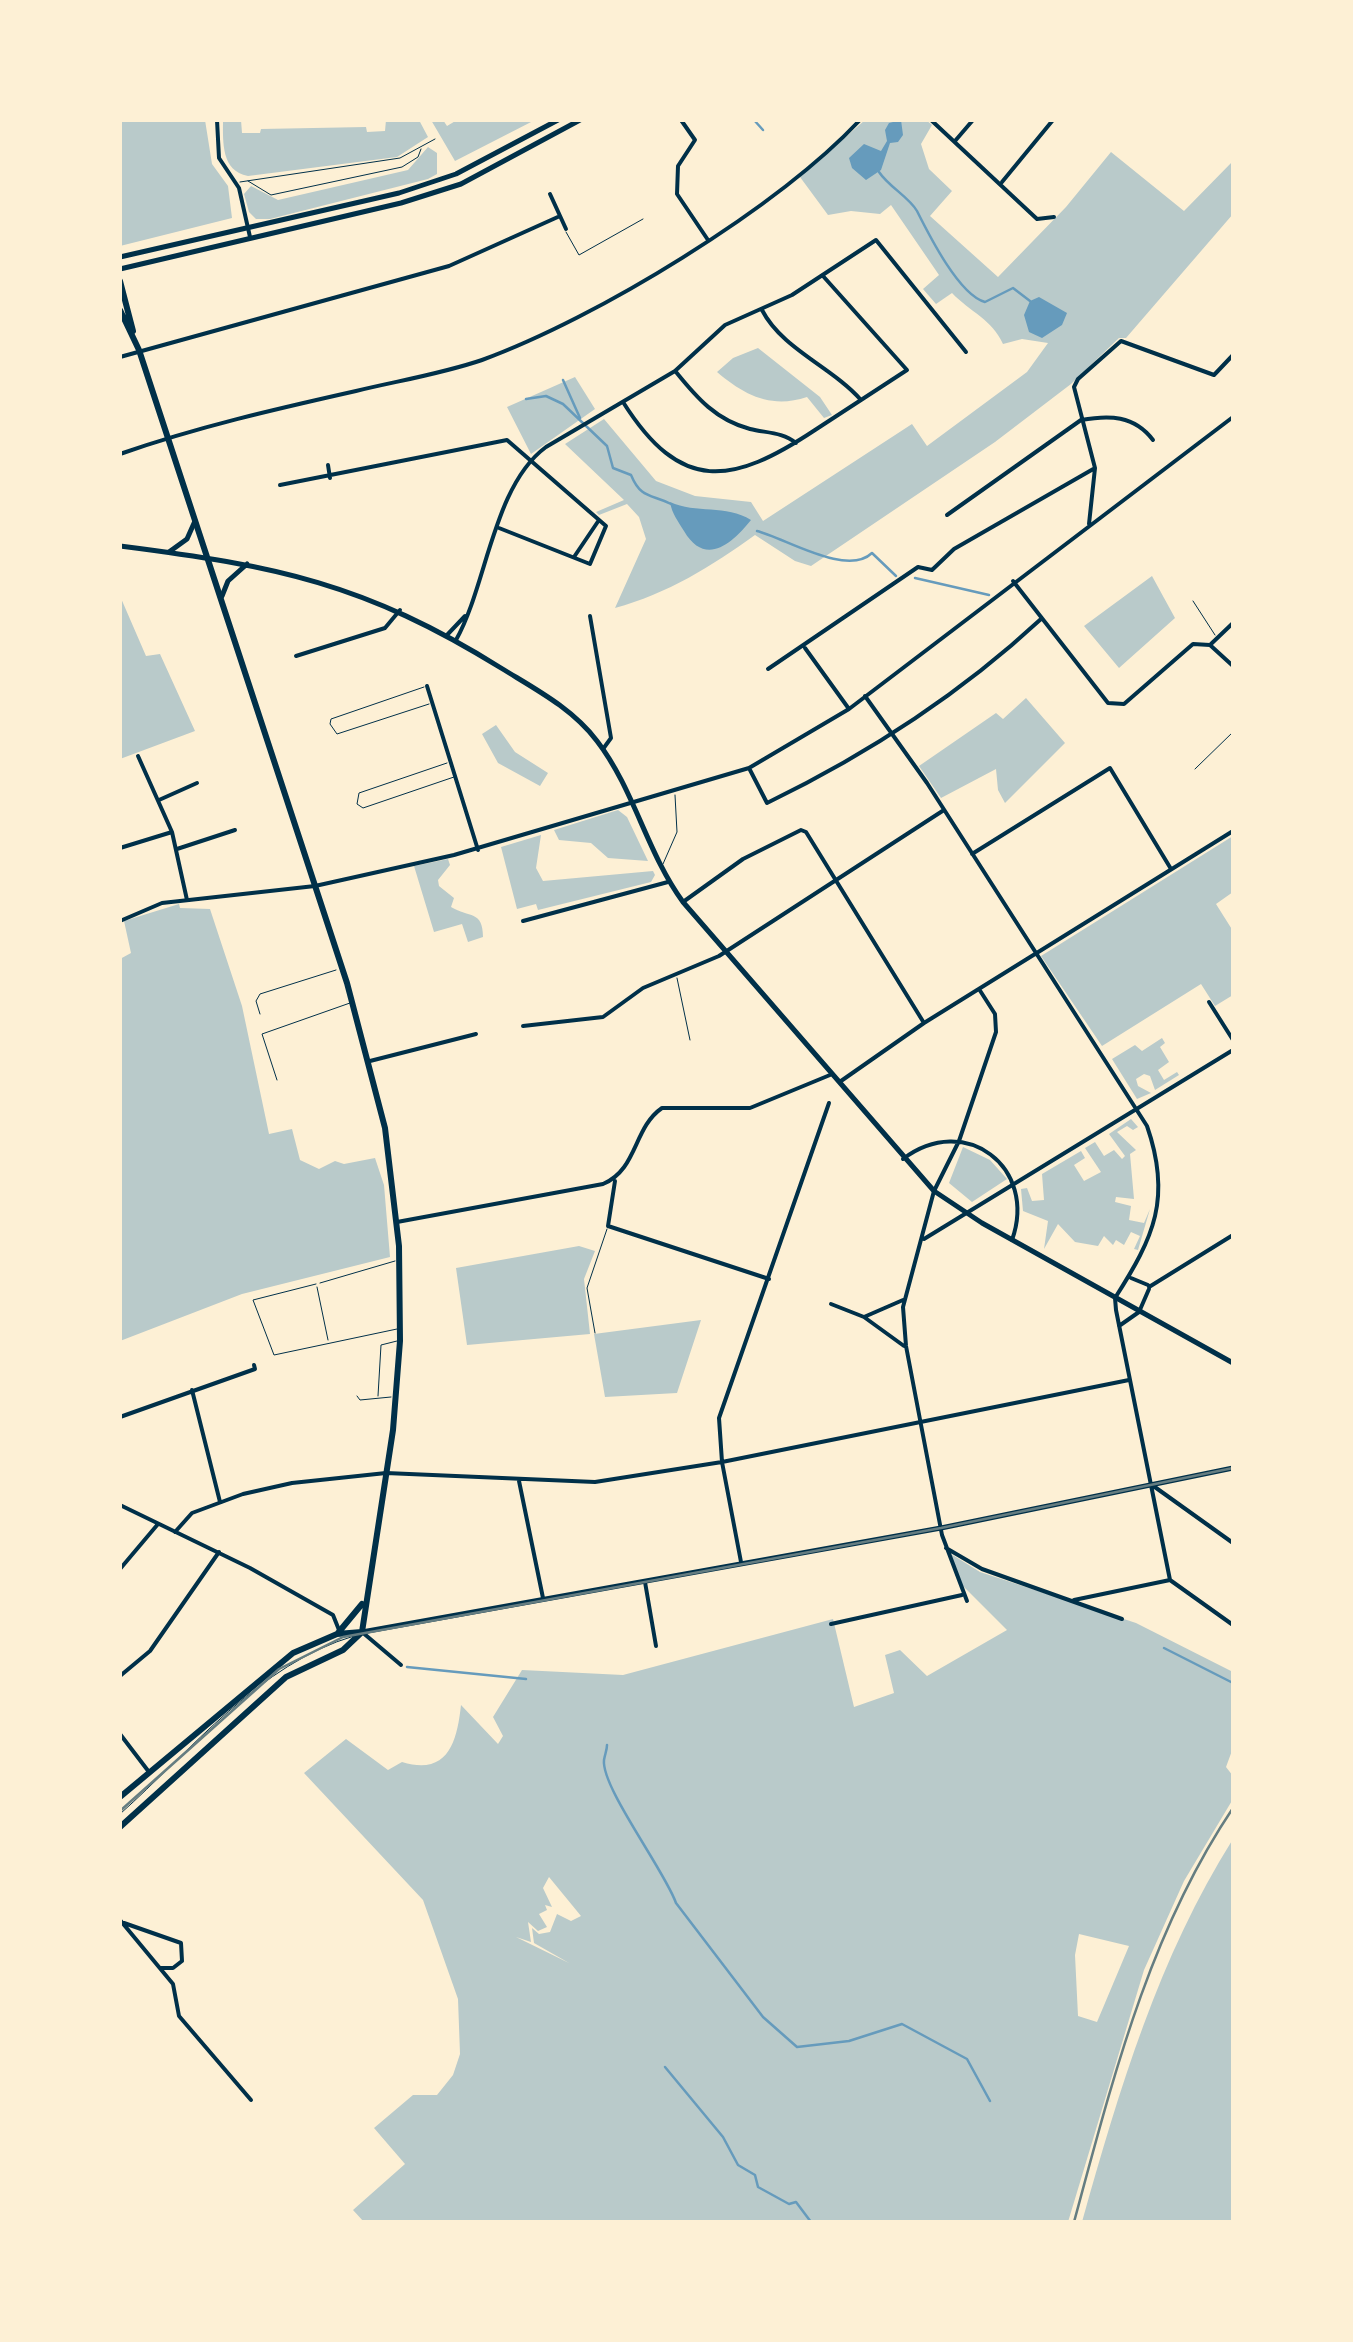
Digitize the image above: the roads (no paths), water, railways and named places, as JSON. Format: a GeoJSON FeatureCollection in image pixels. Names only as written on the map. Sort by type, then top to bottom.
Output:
{"type":"FeatureCollection","features":[{"type":"Feature","properties":{"kind":"main road"},"geometry":{"type":"LineString","coordinates":[[120,257],[399,193],[456,174],[558,120]]}},
{"type":"Feature","properties":{"kind":"main road"},"geometry":{"type":"LineString","coordinates":[[120,269],[401,204],[461,184],[580,120]]}},
{"type":"Feature","properties":{"kind":"main road"},"geometry":{"type":"LineString","coordinates":[[120,282],[133,333]]}},
{"type":"Feature","properties":{"kind":"main road"},"geometry":{"type":"LineString","coordinates":[[120,310],[140,350],[353,1002],[370,1060],[400,1260],[396,1398],[362,1632],[343,1650],[286,1677],[120,1827]]}},
{"type":"Feature","properties":{"kind":"main road"},"geometry":{"type":"LineString","coordinates":[[169,552],[187,538],[195,521]]}},
{"type":"Feature","properties":{"kind":"main road"},"geometry":{"type":"LineString","coordinates":[[120,546],[247,564],[321,580],[400,610],[448,635],[568,712],[603,750],[659,867],[683,902],[903,1160],[934,1191],[968,1215],[1233,1362]]}},
{"type":"Feature","properties":{"kind":"main road"},"geometry":{"type":"LineString","coordinates":[[222,596],[228,581],[247,564]]}},
{"type":"Feature","properties":{"kind":"main road"},"geometry":{"type":"LineString","coordinates":[[120,1797],[293,1652],[338,1632],[362,1632],[941,1528],[1233,1468]]}},
{"type":"Feature","properties":{"kind":"main road"},"geometry":{"type":"LineString","coordinates":[[338,1632],[364,1602]]}},
{"type":"Feature","properties":{"kind":"street"},"geometry":{"type":"LineString","coordinates":[[217,120],[219,158],[237,183],[250,238]]}},
{"type":"Feature","properties":{"kind":"street"},"geometry":{"type":"LineString","coordinates":[[681,120],[696,140],[678,166],[677,194],[708,240]]}},
{"type":"Feature","properties":{"kind":"street"},"geometry":{"type":"LineString","coordinates":[[120,454],[168,438],[484,359],[607,301],[708,240],[784,185],[860,120]]}},
{"type":"Feature","properties":{"kind":"street"},"geometry":{"type":"LineString","coordinates":[[932,120],[1037,218],[1054,217]]}},
{"type":"Feature","properties":{"kind":"street"},"geometry":{"type":"LineString","coordinates":[[954,141],[973,120]]}},
{"type":"Feature","properties":{"kind":"street"},"geometry":{"type":"LineString","coordinates":[[1001,183],[1053,120]]}},
{"type":"Feature","properties":{"kind":"street"},"geometry":{"type":"LineString","coordinates":[[550,194],[566,228]]}},
{"type":"Feature","properties":{"kind":"street"},"geometry":{"type":"LineString","coordinates":[[120,358],[449,266],[560,216]]}},
{"type":"Feature","properties":{"kind":"street"},"geometry":{"type":"LineString","coordinates":[[456,640],[498,528],[530,462],[580,427],[675,371],[716,331],[824,276],[876,240],[966,352]]}},
{"type":"Feature","properties":{"kind":"street"},"geometry":{"type":"LineString","coordinates":[[623,402],[666,456],[691,469],[734,472],[773,458],[906,370],[824,276]]}},
{"type":"Feature","properties":{"kind":"street"},"geometry":{"type":"LineString","coordinates":[[762,309],[780,335],[834,372],[861,400]]}},
{"type":"Feature","properties":{"kind":"street"},"geometry":{"type":"LineString","coordinates":[[1089,524],[1095,468],[1074,387],[1121,341],[1214,375],[1233,354]]}},
{"type":"Feature","properties":{"kind":"street"},"geometry":{"type":"LineString","coordinates":[[675,371],[718,416],[796,443]]}},
{"type":"Feature","properties":{"kind":"street"},"geometry":{"type":"LineString","coordinates":[[947,515],[1081,420],[1108,415],[1123,418],[1153,440]]}},
{"type":"Feature","properties":{"kind":"street"},"geometry":{"type":"LineString","coordinates":[[120,920],[162,903],[315,886],[478,850],[749,768],[849,709],[1233,417]]}},
{"type":"Feature","properties":{"kind":"street"},"geometry":{"type":"LineString","coordinates":[[280,485],[507,440],[606,526],[590,564],[498,528]]}},
{"type":"Feature","properties":{"kind":"street"},"geometry":{"type":"LineString","coordinates":[[328,466],[330,478]]}},
{"type":"Feature","properties":{"kind":"street"},"geometry":{"type":"LineString","coordinates":[[768,670],[918,567],[932,570],[954,550],[1095,468]]}},
{"type":"Feature","properties":{"kind":"street"},"geometry":{"type":"LineString","coordinates":[[574,558],[598,520]]}},
{"type":"Feature","properties":{"kind":"street"},"geometry":{"type":"LineString","coordinates":[[1013,581],[1097,694],[1113,705],[1124,704],[1136,695],[1184,648],[1210,644],[1233,623]]}},
{"type":"Feature","properties":{"kind":"street"},"geometry":{"type":"LineString","coordinates":[[296,656],[384,628],[400,610]]}},
{"type":"Feature","properties":{"kind":"street"},"geometry":{"type":"LineString","coordinates":[[448,635],[465,616]]}},
{"type":"Feature","properties":{"kind":"street"},"geometry":{"type":"LineString","coordinates":[[590,616],[611,738],[603,750]]}},
{"type":"Feature","properties":{"kind":"street"},"geometry":{"type":"LineString","coordinates":[[749,768],[767,802],[894,736],[968,682],[1040,619]]}},
{"type":"Feature","properties":{"kind":"street"},"geometry":{"type":"LineString","coordinates":[[1210,644],[1233,666]]}},
{"type":"Feature","properties":{"kind":"street"},"geometry":{"type":"LineString","coordinates":[[805,647],[849,709]]}},
{"type":"Feature","properties":{"kind":"street"},"geometry":{"type":"LineString","coordinates":[[427,686],[478,850]]}},
{"type":"Feature","properties":{"kind":"street"},"geometry":{"type":"LineString","coordinates":[[864,696],[944,810],[1136,1109],[1154,1148],[1159,1200],[1152,1232],[1130,1278],[1115,1298],[1119,1326],[1170,1580],[1233,1625]]}},
{"type":"Feature","properties":{"kind":"street"},"geometry":{"type":"LineString","coordinates":[[138,756],[172,832],[187,900]]}},
{"type":"Feature","properties":{"kind":"street"},"geometry":{"type":"LineString","coordinates":[[972,854],[1110,768],[1172,868]]}},
{"type":"Feature","properties":{"kind":"street"},"geometry":{"type":"LineString","coordinates":[[158,800],[196,783]]}},
{"type":"Feature","properties":{"kind":"street"},"geometry":{"type":"LineString","coordinates":[[523,1026],[598,1019],[644,988],[677,978],[724,953],[944,810]]}},
{"type":"Feature","properties":{"kind":"street"},"geometry":{"type":"LineString","coordinates":[[177,848],[235,830]]}},
{"type":"Feature","properties":{"kind":"street"},"geometry":{"type":"LineString","coordinates":[[683,902],[743,859],[801,830],[924,1024]]}},
{"type":"Feature","properties":{"kind":"street"},"geometry":{"type":"LineString","coordinates":[[838,1083],[924,1024],[1233,831]]}},
{"type":"Feature","properties":{"kind":"street"},"geometry":{"type":"LineString","coordinates":[[120,848],[172,832]]}},
{"type":"Feature","properties":{"kind":"street"},"geometry":{"type":"LineString","coordinates":[[523,921],[668,882]]}},
{"type":"Feature","properties":{"kind":"street"},"geometry":{"type":"LineString","coordinates":[[967,1600],[941,1528],[906,1346],[904,1300],[924,1239],[934,1191],[959,1141],[998,1023],[979,989]]}},
{"type":"Feature","properties":{"kind":"street"},"geometry":{"type":"LineString","coordinates":[[1209,1002],[1233,1040]]}},
{"type":"Feature","properties":{"kind":"street"},"geometry":{"type":"LineString","coordinates":[[370,1060],[476,1034]]}},
{"type":"Feature","properties":{"kind":"street"},"geometry":{"type":"LineString","coordinates":[[924,1239],[1233,1050]]}},
{"type":"Feature","properties":{"kind":"street"},"geometry":{"type":"LineString","coordinates":[[397,1222],[615,1179],[626,1169],[648,1120],[662,1108],[750,1108],[830,1075]]}},
{"type":"Feature","properties":{"kind":"street"},"geometry":{"type":"LineString","coordinates":[[741,1564],[722,1462],[721,1408],[829,1103]]}},
{"type":"Feature","properties":{"kind":"street"},"geometry":{"type":"LineString","coordinates":[[903,1160],[936,1142],[959,1141],[993,1157],[1014,1184],[1018,1214],[1012,1240]]}},
{"type":"Feature","properties":{"kind":"street"},"geometry":{"type":"LineString","coordinates":[[615,1179],[608,1226],[769,1279]]}},
{"type":"Feature","properties":{"kind":"street"},"geometry":{"type":"LineString","coordinates":[[1119,1326],[1139,1312],[1148,1287],[1233,1235]]}},
{"type":"Feature","properties":{"kind":"street"},"geometry":{"type":"LineString","coordinates":[[1130,1278],[1144,1280],[1148,1287]]}},
{"type":"Feature","properties":{"kind":"street"},"geometry":{"type":"LineString","coordinates":[[864,1316],[904,1300]]}},
{"type":"Feature","properties":{"kind":"street"},"geometry":{"type":"LineString","coordinates":[[831,1304],[864,1316],[906,1346]]}},
{"type":"Feature","properties":{"kind":"street"},"geometry":{"type":"LineString","coordinates":[[120,1417],[255,1370],[254,1365]]}},
{"type":"Feature","properties":{"kind":"street"},"geometry":{"type":"LineString","coordinates":[[175,1532],[192,1513],[292,1483],[386,1473],[596,1482],[722,1462],[1129,1380]]}},
{"type":"Feature","properties":{"kind":"street"},"geometry":{"type":"LineString","coordinates":[[192,1390],[220,1502]]}},
{"type":"Feature","properties":{"kind":"street"},"geometry":{"type":"LineString","coordinates":[[519,1480],[544,1600]]}},
{"type":"Feature","properties":{"kind":"street"},"geometry":{"type":"LineString","coordinates":[[1152,1485],[1233,1543]]}},
{"type":"Feature","properties":{"kind":"street"},"geometry":{"type":"LineString","coordinates":[[120,1505],[219,1552],[333,1615],[338,1632]]}},
{"type":"Feature","properties":{"kind":"street"},"geometry":{"type":"LineString","coordinates":[[120,1570],[158,1524]]}},
{"type":"Feature","properties":{"kind":"street"},"geometry":{"type":"LineString","coordinates":[[946,1548],[982,1569],[1122,1619]]}},
{"type":"Feature","properties":{"kind":"street"},"geometry":{"type":"LineString","coordinates":[[120,1676],[150,1651],[219,1552]]}},
{"type":"Feature","properties":{"kind":"street"},"geometry":{"type":"LineString","coordinates":[[1074,1600],[1170,1580]]}},
{"type":"Feature","properties":{"kind":"street"},"geometry":{"type":"LineString","coordinates":[[644,1582],[656,1646]]}},
{"type":"Feature","properties":{"kind":"street"},"geometry":{"type":"LineString","coordinates":[[831,1624],[962,1594]]}},
{"type":"Feature","properties":{"kind":"street"},"geometry":{"type":"LineString","coordinates":[[362,1632],[401,1665]]}},
{"type":"Feature","properties":{"kind":"street"},"geometry":{"type":"LineString","coordinates":[[120,1734],[150,1772]]}},
{"type":"Feature","properties":{"kind":"street"},"geometry":{"type":"LineString","coordinates":[[121,1921],[181,1943],[182,1961],[173,1968],[160,1968]]}},
{"type":"Feature","properties":{"kind":"street"},"geometry":{"type":"LineString","coordinates":[[121,1921],[175,1987],[179,2016],[252,2100]]}},
{"type":"Feature","properties":{"kind":"lane"},"geometry":{"type":"LineString","coordinates":[[237,183],[400,158],[435,139]]}},
{"type":"Feature","properties":{"kind":"lane"},"geometry":{"type":"LineString","coordinates":[[246,181],[271,195],[402,167],[418,158],[422,146]]}},
{"type":"Feature","properties":{"kind":"lane"},"geometry":{"type":"LineString","coordinates":[[566,228],[579,255],[643,219]]}},
{"type":"Feature","properties":{"kind":"lane"},"geometry":{"type":"LineString","coordinates":[[1193,600],[1216,638]]}},
{"type":"Feature","properties":{"kind":"lane"},"geometry":{"type":"LineString","coordinates":[[427,686],[331,719],[330,724],[338,734],[432,703]]}},
{"type":"Feature","properties":{"kind":"lane"},"geometry":{"type":"LineString","coordinates":[[1195,769],[1233,732]]}},
{"type":"Feature","properties":{"kind":"lane"},"geometry":{"type":"LineString","coordinates":[[450,762],[359,793],[357,804],[363,808],[455,777]]}},
{"type":"Feature","properties":{"kind":"lane"},"geometry":{"type":"LineString","coordinates":[[659,867],[670,856],[677,832],[674,792]]}},
{"type":"Feature","properties":{"kind":"lane"},"geometry":{"type":"LineString","coordinates":[[260,1014],[256,1001],[260,994],[342,968]]}},
{"type":"Feature","properties":{"kind":"lane"},"geometry":{"type":"LineString","coordinates":[[677,978],[690,1040]]}},
{"type":"Feature","properties":{"kind":"lane"},"geometry":{"type":"LineString","coordinates":[[278,1080],[262,1034],[353,1002]]}},
{"type":"Feature","properties":{"kind":"lane"},"geometry":{"type":"LineString","coordinates":[[594,1333],[587,1288],[608,1226]]}},
{"type":"Feature","properties":{"kind":"lane"},"geometry":{"type":"LineString","coordinates":[[400,1260],[253,1300],[274,1355],[400,1328]]}},
{"type":"Feature","properties":{"kind":"lane"},"geometry":{"type":"LineString","coordinates":[[316,1284],[328,1343]]}},
{"type":"Feature","properties":{"kind":"lane"},"geometry":{"type":"LineString","coordinates":[[378,1396],[381,1345],[400,1341]]}},
{"type":"Feature","properties":{"kind":"lane"},"geometry":{"type":"LineString","coordinates":[[357,1396],[360,1400],[396,1398]]}},
{"type":"Feature","properties":{"kind":"lane"},"geometry":{"type":"LineString","coordinates":[[120,1814],[274,1675],[338,1632]]}},
{"type":"Feature","properties":{"kind":"lane"},"geometry":{"type":"LineString","coordinates":[[321,1647],[362,1632]]}},
{"type":"Feature","properties":{"kind":"water"},"geometry":{"type":"Polygon","coordinates":[[[901,120],[903,135],[898,142],[890,143],[881,170],[866,180],[852,168],[849,158],[864,144],[881,151],[887,141],[885,130],[889,123],[901,120]]]}},
{"type":"Feature","properties":{"kind":"water"},"geometry":{"type":"Polygon","coordinates":[[[1039,297],[1067,313],[1062,325],[1042,338],[1029,332],[1024,315],[1030,301],[1039,297]]]}},
{"type":"Feature","properties":{"kind":"water"},"geometry":{"type":"Polygon","coordinates":[[[670,502],[731,512],[751,520],[727,544],[709,550],[692,542],[670,502]]]}},
{"type":"Feature","properties":{"kind":"waterway"},"geometry":{"type":"LineString","coordinates":[[754,120],[763,130]]}},
{"type":"Feature","properties":{"kind":"waterway"},"geometry":{"type":"LineString","coordinates":[[879,172],[913,206],[946,263],[975,297],[985,302],[1013,288],[1030,301]]}},
{"type":"Feature","properties":{"kind":"waterway"},"geometry":{"type":"LineString","coordinates":[[563,380],[580,418]]}},
{"type":"Feature","properties":{"kind":"waterway"},"geometry":{"type":"LineString","coordinates":[[526,399],[546,396],[563,404],[607,446],[613,468],[631,475],[643,492],[671,504]]}},
{"type":"Feature","properties":{"kind":"waterway"},"geometry":{"type":"LineString","coordinates":[[757,531],[816,554],[847,561],[872,553],[896,576]]}},
{"type":"Feature","properties":{"kind":"waterway"},"geometry":{"type":"LineString","coordinates":[[915,578],[989,595]]}},
{"type":"Feature","properties":{"kind":"waterway"},"geometry":{"type":"LineString","coordinates":[[1164,1648],[1233,1683]]}},
{"type":"Feature","properties":{"kind":"waterway"},"geometry":{"type":"LineString","coordinates":[[407,1667],[526,1679]]}},
{"type":"Feature","properties":{"kind":"waterway"},"geometry":{"type":"LineString","coordinates":[[607,1745],[604,1760],[612,1789],[676,1903],[763,2017],[797,2047],[849,2041],[902,2024],[967,2059],[990,2101]]}},
{"type":"Feature","properties":{"kind":"waterway"},"geometry":{"type":"LineString","coordinates":[[665,2067],[723,2137],[738,2165],[755,2175],[758,2187],[789,2204],[796,2202],[811,2222]]}},
{"type":"Feature","properties":{"kind":"tram line"},"geometry":{"type":"LineString","coordinates":[[120,1811],[279,1669],[343,1637],[941,1528],[1233,1468]]}},
{"type":"Feature","properties":{"kind":"railway"},"geometry":{"type":"LineString","coordinates":[[1074,2222],[1119,2061],[1156,1956],[1178,1905],[1233,1808]]}}]}
